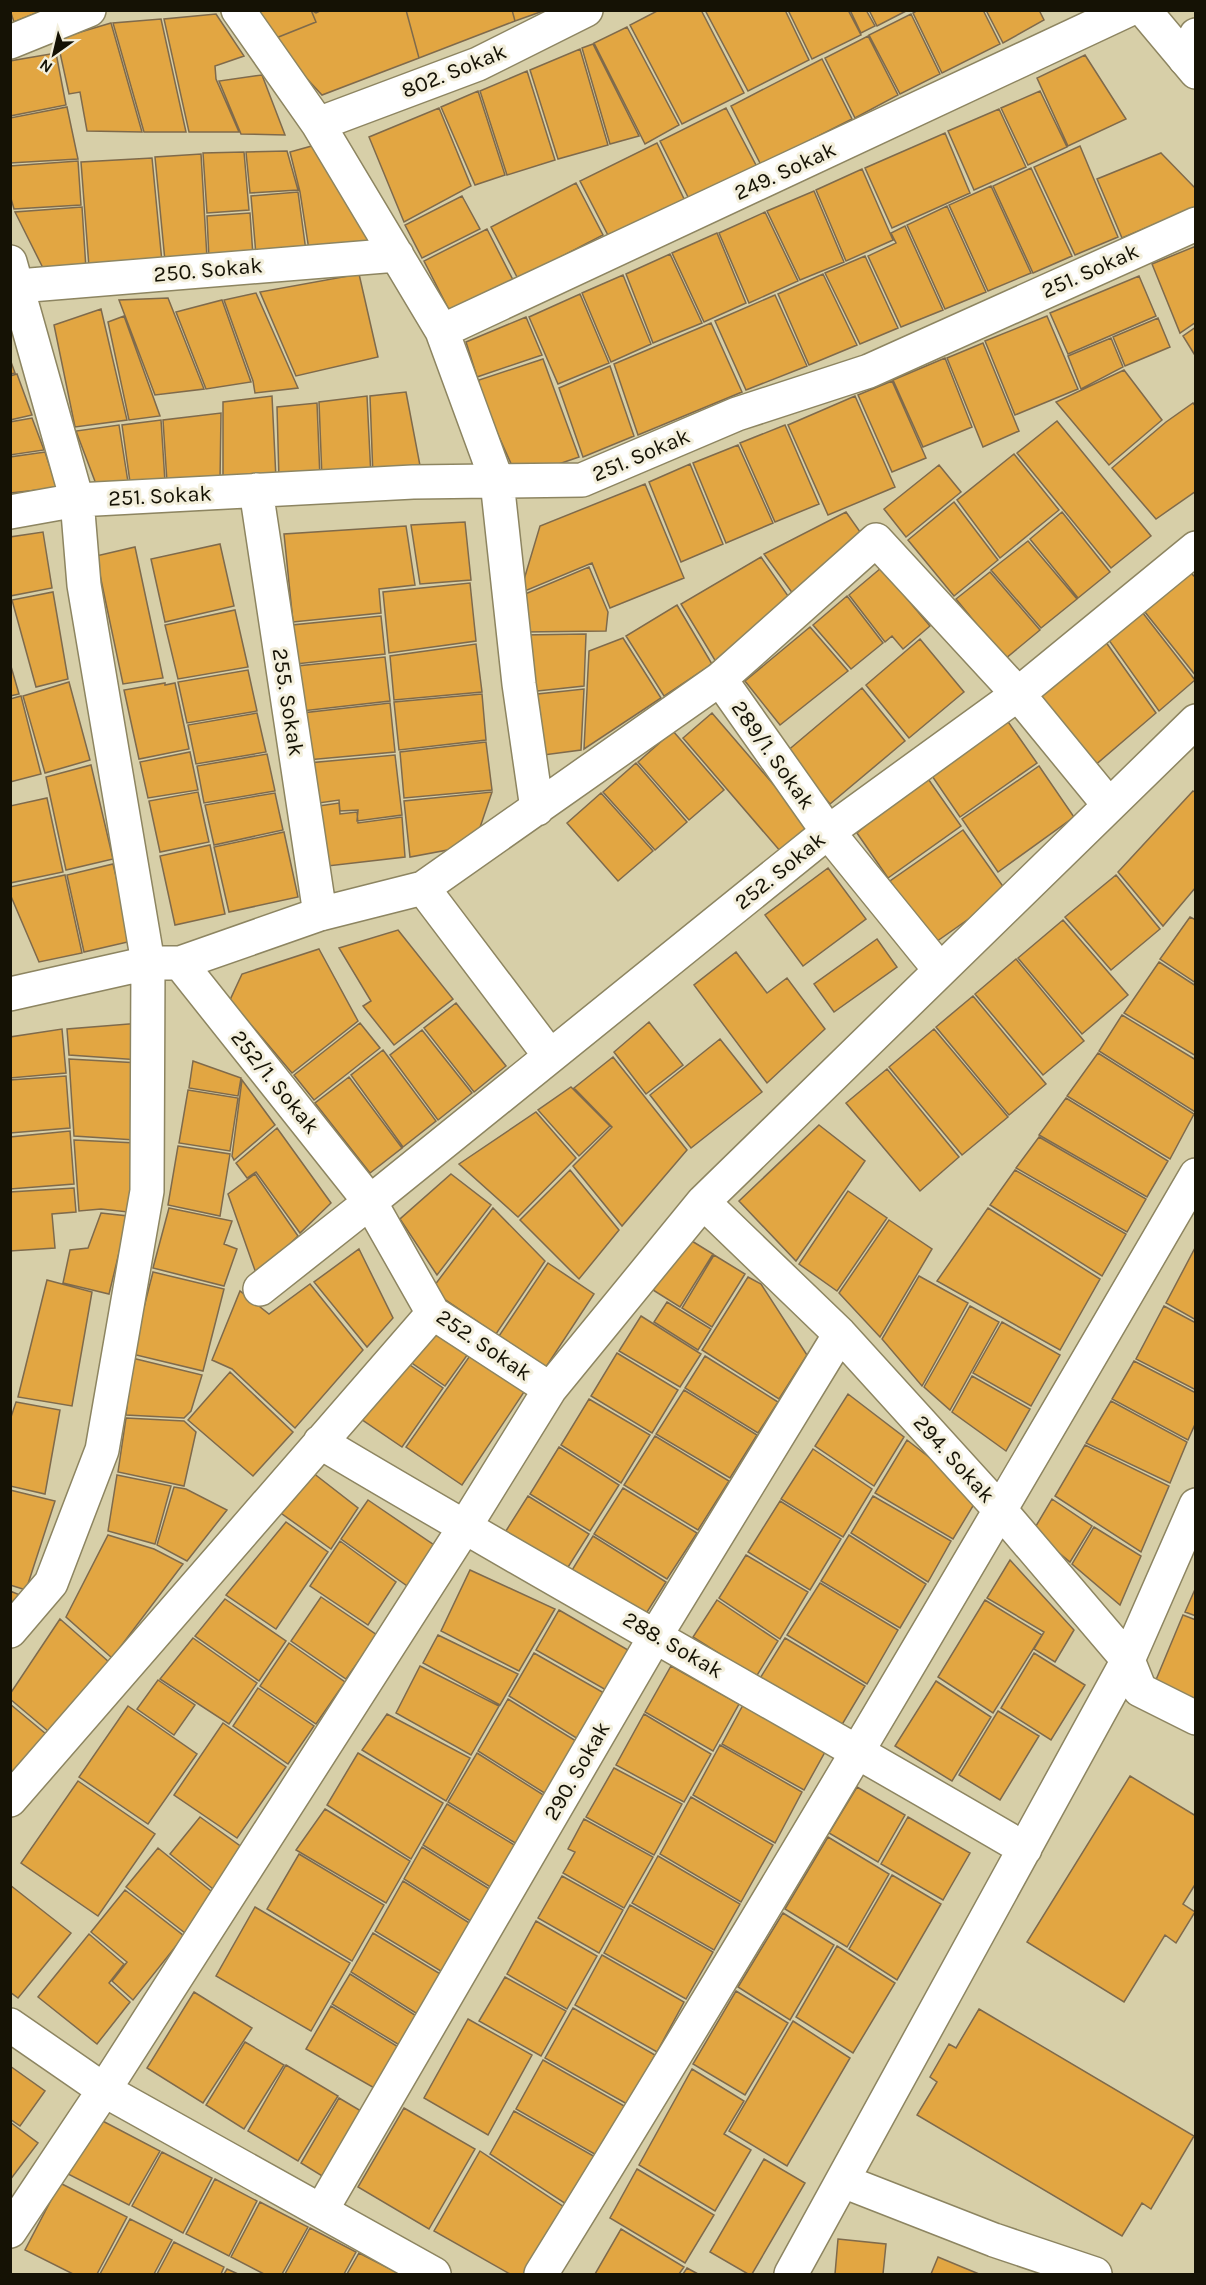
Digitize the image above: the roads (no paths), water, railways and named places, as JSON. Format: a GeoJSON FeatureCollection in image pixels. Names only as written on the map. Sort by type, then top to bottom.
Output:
{"type":"FeatureCollection","features":[{"type":"Feature","properties":{"kind":"street"},"geometry":{"type":"LineString","coordinates":[[10,42],[88,10]]}},
{"type":"Feature","properties":{"kind":"street"},"geometry":{"type":"LineString","coordinates":[[238,10],[318,124],[398,255],[441,331],[497,481],[519,684],[537,810]]}},
{"type":"Feature","properties":{"kind":"street","name":"802. Sokak"},"geometry":{"type":"LineString","coordinates":[[318,124],[478,64],[586,10]]}},
{"type":"Feature","properties":{"kind":"street","name":"249. Sokak"},"geometry":{"type":"LineString","coordinates":[[441,331],[1128,10]]}},
{"type":"Feature","properties":{"kind":"street"},"geometry":{"type":"LineString","coordinates":[[1144,10],[1192,55]]}},
{"type":"Feature","properties":{"kind":"street","name":"251. Sokak"},"geometry":{"type":"LineString","coordinates":[[10,512],[77,500],[413,482],[582,480],[737,414],[869,371],[1196,224]]}},
{"type":"Feature","properties":{"kind":"street","name":"250. Sokak"},"geometry":{"type":"LineString","coordinates":[[14,274],[398,255]]}},
{"type":"Feature","properties":{"kind":"street"},"geometry":{"type":"LineString","coordinates":[[10,1631],[51,1583],[102,1450],[147,1191],[164,963],[84,585],[77,500],[14,274]]}},
{"type":"Feature","properties":{"kind":"street","name":"255. Sokak"},"geometry":{"type":"LineString","coordinates":[[256,490],[320,914]]}},
{"type":"Feature","properties":{"kind":"street"},"geometry":{"type":"LineString","coordinates":[[10,994],[164,963],[320,914],[423,888],[537,810],[720,679],[876,540],[1017,694],[1109,805]]}},
{"type":"Feature","properties":{"kind":"street","name":"252. Sokak"},"geometry":{"type":"LineString","coordinates":[[260,1289],[828,832],[1017,694],[1196,548]]}},
{"type":"Feature","properties":{"kind":"street","name":"289/1. Sokak"},"geometry":{"type":"LineString","coordinates":[[720,679],[828,832],[940,970]]}},
{"type":"Feature","properties":{"kind":"street"},"geometry":{"type":"LineString","coordinates":[[10,2231],[104,2090],[464,1528],[550,1389],[703,1202],[1196,721]]}},
{"type":"Feature","properties":{"kind":"street"},"geometry":{"type":"LineString","coordinates":[[423,888],[550,1056]]}},
{"type":"Feature","properties":{"kind":"street","name":"252/1. Sokak"},"geometry":{"type":"LineString","coordinates":[[164,963],[370,1202]]}},
{"type":"Feature","properties":{"kind":"street"},"geometry":{"type":"LineString","coordinates":[[541,2274],[647,2103],[858,1751],[1001,1511],[1196,1175]]}},
{"type":"Feature","properties":{"kind":"street","name":"252. Sokak"},"geometry":{"type":"LineString","coordinates":[[370,1202],[434,1313],[550,1389]]}},
{"type":"Feature","properties":{"kind":"street","name":"294. Sokak"},"geometry":{"type":"LineString","coordinates":[[703,1202],[840,1334],[1001,1511],[1128,1660],[1140,1690],[1196,1718]]}},
{"type":"Feature","properties":{"kind":"street"},"geometry":{"type":"LineString","coordinates":[[10,1800],[434,1313]]}},
{"type":"Feature","properties":{"kind":"street","name":"290. Sokak"},"geometry":{"type":"LineString","coordinates":[[321,2211],[656,1635],[840,1334]]}},
{"type":"Feature","properties":{"kind":"street","name":"288. Sokak"},"geometry":{"type":"LineString","coordinates":[[320,1442],[464,1528],[656,1635],[1025,1849]]}},
{"type":"Feature","properties":{"kind":"street"},"geometry":{"type":"LineString","coordinates":[[790,2274],[1128,1660],[1196,1505]]}},
{"type":"Feature","properties":{"kind":"street"},"geometry":{"type":"LineString","coordinates":[[10,2025],[104,2090],[434,2274]]}},
{"type":"Feature","properties":{"kind":"street"},"geometry":{"type":"LineString","coordinates":[[843,2181],[994,2240],[1095,2274]]}}]}
